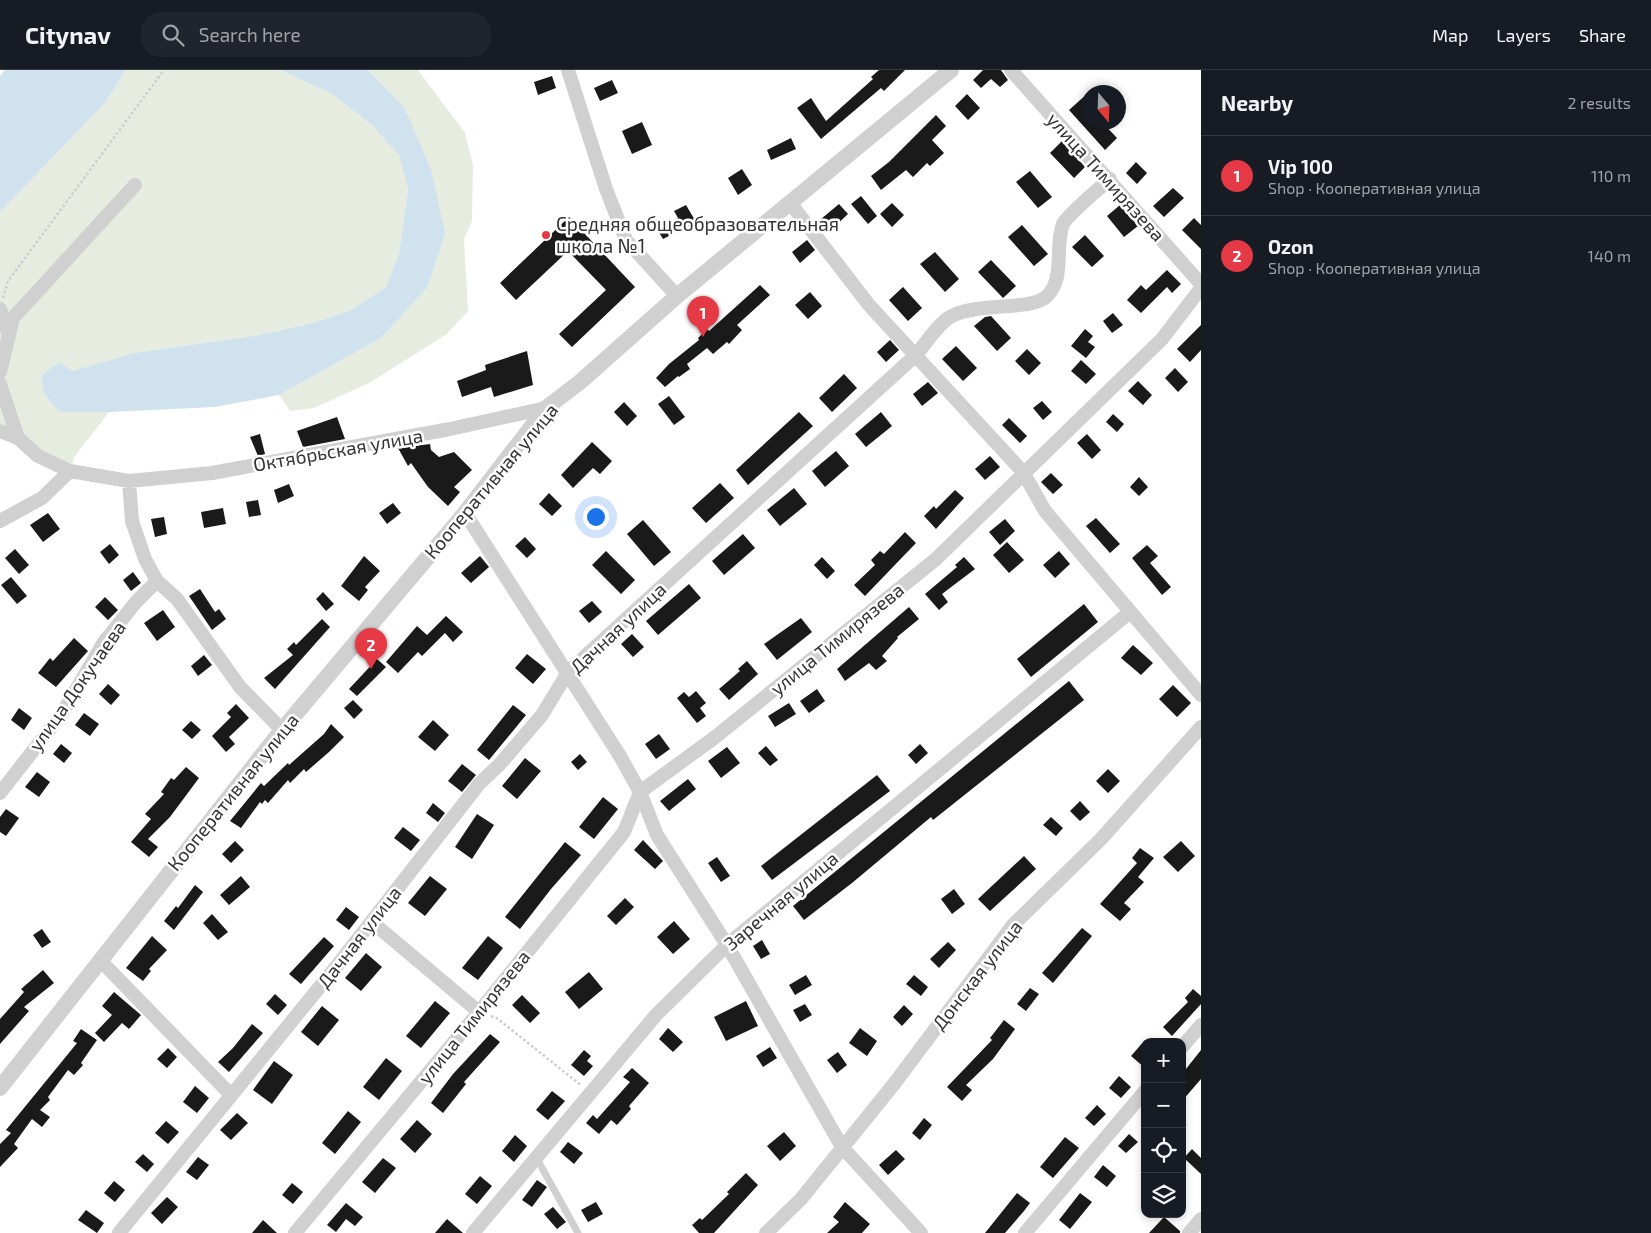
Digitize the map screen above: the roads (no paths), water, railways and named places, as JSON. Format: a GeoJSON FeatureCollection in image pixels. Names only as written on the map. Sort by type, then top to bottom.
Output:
{"type":"FeatureCollection","features":[{"type":"Feature","properties":{"kind":"street"},"geometry":{"type":"LineString","coordinates":[[568,70],[606,190],[626,240],[677,296]]}},
{"type":"Feature","properties":{"kind":"street","name":"Кооперативная улица"},"geometry":{"type":"LineString","coordinates":[[0,1088],[282,730],[465,513],[546,408],[580,382],[677,296],[791,204],[951,70]]}},
{"type":"Feature","properties":{"kind":"street","name":"улица Тимирязева"},"geometry":{"type":"LineString","coordinates":[[1010,70],[1110,179],[1201,284]]}},
{"type":"Feature","properties":{"kind":"street","name":"Дачная улица"},"geometry":{"type":"LineString","coordinates":[[119,1233],[372,922],[479,784],[500,764],[542,715],[568,672],[917,354],[949,317],[973,309],[1029,303],[1045,298],[1055,287],[1059,241],[1064,223],[1110,179]]}},
{"type":"Feature","properties":{"kind":"street"},"geometry":{"type":"LineString","coordinates":[[0,372],[14,318],[135,185]]}},
{"type":"Feature","properties":{"kind":"street"},"geometry":{"type":"LineString","coordinates":[[791,204],[869,304],[1024,472],[1045,511],[1201,695]]}},
{"type":"Feature","properties":{"kind":"street","name":"улица Тимирязева"},"geometry":{"type":"LineString","coordinates":[[295,1233],[480,1012],[624,832],[640,792],[714,738],[936,559],[1162,339],[1201,288]]}},
{"type":"Feature","properties":{"kind":"street"},"geometry":{"type":"LineString","coordinates":[[0,308],[9,336]]}},
{"type":"Feature","properties":{"kind":"street"},"geometry":{"type":"LineString","coordinates":[[0,384],[18,438]]}},
{"type":"Feature","properties":{"kind":"street","name":"Октябрьская улица"},"geometry":{"type":"LineString","coordinates":[[18,438],[38,456],[70,471],[129,481],[212,473],[450,429],[546,408]]}},
{"type":"Feature","properties":{"kind":"street"},"geometry":{"type":"LineString","coordinates":[[0,431],[18,438]]}},
{"type":"Feature","properties":{"kind":"street"},"geometry":{"type":"LineString","coordinates":[[0,521],[42,498],[70,471]]}},
{"type":"Feature","properties":{"kind":"street"},"geometry":{"type":"LineString","coordinates":[[129,481],[132,521],[145,559],[157,581],[177,599],[240,687],[282,730]]}},
{"type":"Feature","properties":{"kind":"street"},"geometry":{"type":"LineString","coordinates":[[465,513],[620,756],[640,792],[657,835],[727,945],[842,1147],[921,1233]]}},
{"type":"Feature","properties":{"kind":"street","name":"улица Докучаева"},"geometry":{"type":"LineString","coordinates":[[0,793],[61,715],[104,642],[136,602],[157,581]]}},
{"type":"Feature","properties":{"kind":"street","name":"Заречная улица"},"geometry":{"type":"LineString","coordinates":[[473,1233],[656,1015],[727,945],[1130,612]]}},
{"type":"Feature","properties":{"kind":"street","name":"Донская улица"},"geometry":{"type":"LineString","coordinates":[[766,1233],[801,1199],[894,1084],[1013,925],[1101,839],[1201,727]]}},
{"type":"Feature","properties":{"kind":"street"},"geometry":{"type":"LineString","coordinates":[[372,922],[480,1012]]}},
{"type":"Feature","properties":{"kind":"street"},"geometry":{"type":"LineString","coordinates":[[101,961],[232,1095]]}},
{"type":"Feature","properties":{"kind":"street"},"geometry":{"type":"LineString","coordinates":[[1186,1042],[1201,1025]]}},
{"type":"Feature","properties":{"kind":"street"},"geometry":{"type":"LineString","coordinates":[[1025,1233],[1141,1096]]}},
{"type":"Feature","properties":{"kind":"street"},"geometry":{"type":"LineString","coordinates":[[1189,1233],[1201,1219]]}},
{"type":"Feature","properties":{"kind":"lane"},"geometry":{"type":"LineString","coordinates":[[536,1157],[578,1233]]}},
{"type":"Feature","properties":{"kind":"water"},"geometry":{"type":"Polygon","coordinates":[[[5,70],[126,70],[105,103],[0,212],[0,76],[5,70]]]}},
{"type":"Feature","properties":{"kind":"water"},"geometry":{"type":"Polygon","coordinates":[[[281,70],[368,70],[404,107],[432,172],[445,234],[427,288],[381,338],[279,395],[215,407],[109,412],[59,412],[44,394],[41,376],[59,362],[72,371],[134,353],[259,335],[313,323],[349,311],[386,287],[399,254],[408,189],[399,155],[372,125],[332,94],[281,70]]]}},
{"type":"Feature","properties":{"kind":"place","name":"Средняя общеобразовательная школа №1"},"geometry":{"type":"Point","coordinates":[546,235]}},
{"type":"Feature","properties":{"kind":"place","name":"Vip 100"},"geometry":{"type":"Point","coordinates":[703,337]}},
{"type":"Feature","properties":{"kind":"place","name":"Ozon"},"geometry":{"type":"Point","coordinates":[371,669]}}]}
